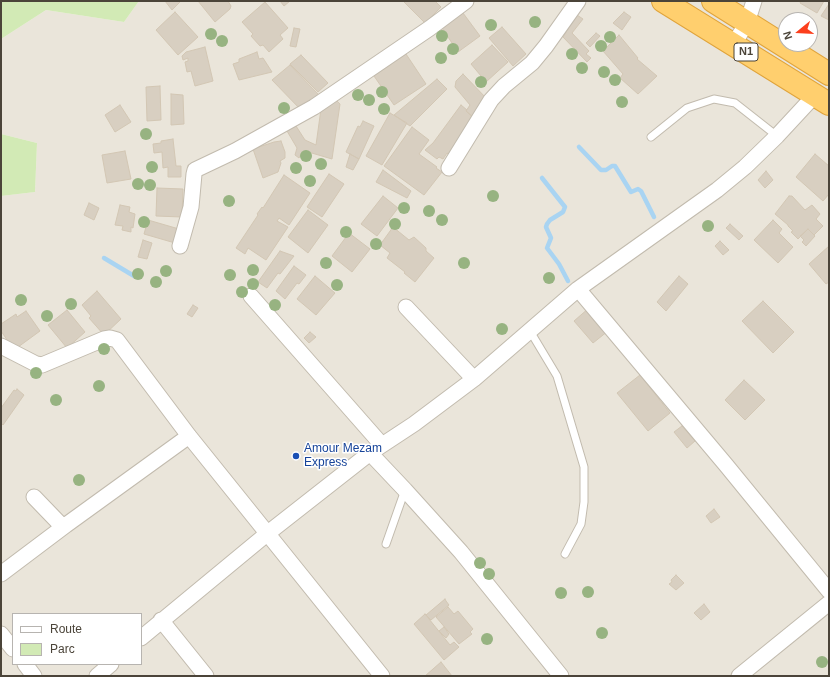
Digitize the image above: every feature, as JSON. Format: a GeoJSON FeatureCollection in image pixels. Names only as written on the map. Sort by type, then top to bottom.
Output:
{"type":"FeatureCollection","features":[{"type":"Feature","properties":{"kind":"highway","name":"N1"},"geometry":{"type":"LineString","coordinates":[[663,1],[822,99]]}},
{"type":"Feature","properties":{"kind":"highway","name":"N1"},"geometry":{"type":"LineString","coordinates":[[713,1],[829,74]]}},
{"type":"Feature","properties":{"kind":"street"},"geometry":{"type":"LineString","coordinates":[[180,246],[191,207],[195,170],[235,152],[314,107],[430,28],[466,1]]}},
{"type":"Feature","properties":{"kind":"street"},"geometry":{"type":"LineString","coordinates":[[449,168],[491,100],[504,86],[532,63],[578,1]]}},
{"type":"Feature","properties":{"kind":"street"},"geometry":{"type":"LineString","coordinates":[[733,45],[747,23],[754,1]]}},
{"type":"Feature","properties":{"kind":"street"},"geometry":{"type":"LineString","coordinates":[[142,637],[268,533],[376,449],[414,424],[474,379],[578,289],[717,190],[745,167],[777,136],[822,99]]}},
{"type":"Feature","properties":{"kind":"street"},"geometry":{"type":"LineString","coordinates":[[578,289],[726,465],[829,591]]}},
{"type":"Feature","properties":{"kind":"street"},"geometry":{"type":"LineString","coordinates":[[251,296],[376,449],[405,490],[476,570],[561,676]]}},
{"type":"Feature","properties":{"kind":"street"},"geometry":{"type":"LineString","coordinates":[[406,307],[474,379]]}},
{"type":"Feature","properties":{"kind":"street"},"geometry":{"type":"LineString","coordinates":[[1,346],[36,364],[42,365],[104,340],[110,338],[117,340],[189,436],[382,676]]}},
{"type":"Feature","properties":{"kind":"street"},"geometry":{"type":"LineString","coordinates":[[1,574],[189,436]]}},
{"type":"Feature","properties":{"kind":"street"},"geometry":{"type":"LineString","coordinates":[[34,497],[60,524],[66,525]]}},
{"type":"Feature","properties":{"kind":"street"},"geometry":{"type":"LineString","coordinates":[[739,676],[829,603]]}},
{"type":"Feature","properties":{"kind":"street"},"geometry":{"type":"LineString","coordinates":[[161,620],[206,676]]}},
{"type":"Feature","properties":{"kind":"street"},"geometry":{"type":"LineString","coordinates":[[1,634],[12,648]]}},
{"type":"Feature","properties":{"kind":"street"},"geometry":{"type":"LineString","coordinates":[[26,665],[34,676]]}},
{"type":"Feature","properties":{"kind":"street"},"geometry":{"type":"LineString","coordinates":[[97,676],[110,665]]}},
{"type":"Feature","properties":{"kind":"lane"},"geometry":{"type":"LineString","coordinates":[[650,137],[687,108],[714,99],[735,103],[777,136]]}},
{"type":"Feature","properties":{"kind":"lane"},"geometry":{"type":"LineString","coordinates":[[530,331],[557,376],[584,467],[584,502],[581,524],[565,554]]}},
{"type":"Feature","properties":{"kind":"lane"},"geometry":{"type":"LineString","coordinates":[[386,544],[405,490]]}},
{"type":"Feature","properties":{"kind":"shaded area"},"geometry":{"type":"Polygon","coordinates":[[[139,1],[829,1],[829,676],[1,676],[1,196],[35,192],[37,143],[1,134],[1,39],[46,10],[124,22],[139,1]]]}},
{"type":"Feature","properties":{"kind":"green space"},"geometry":{"type":"Polygon","coordinates":[[[1,1],[139,1],[124,22],[46,10],[1,39],[1,1]]]}},
{"type":"Feature","properties":{"kind":"green space"},"geometry":{"type":"Polygon","coordinates":[[[1,134],[37,143],[35,192],[1,196],[1,134]]]}},
{"type":"Feature","properties":{"kind":"building"},"geometry":{"type":"Polygon","coordinates":[[[165,1],[181,1],[172,10],[165,1]]]}},
{"type":"Feature","properties":{"kind":"building"},"geometry":{"type":"Polygon","coordinates":[[[198,1],[228,1],[231,6],[230,9],[215,22],[198,1]]]}},
{"type":"Feature","properties":{"kind":"building"},"geometry":{"type":"Polygon","coordinates":[[[280,1],[290,1],[284,6],[280,1]]]}},
{"type":"Feature","properties":{"kind":"building"},"geometry":{"type":"Polygon","coordinates":[[[403,1],[435,1],[441,7],[425,23],[403,1]]]}},
{"type":"Feature","properties":{"kind":"building"},"geometry":{"type":"Polygon","coordinates":[[[801,1],[824,1],[818,12],[800,3],[801,1]]]}},
{"type":"Feature","properties":{"kind":"building"},"geometry":{"type":"Polygon","coordinates":[[[265,2],[288,28],[280,35],[283,39],[269,52],[263,45],[260,46],[251,36],[253,34],[242,22],[265,2]]]}},
{"type":"Feature","properties":{"kind":"building"},"geometry":{"type":"Polygon","coordinates":[[[829,4],[829,20],[821,16],[829,4]]]}},
{"type":"Feature","properties":{"kind":"building"},"geometry":{"type":"Polygon","coordinates":[[[175,12],[198,37],[178,55],[156,30],[175,12]]]}},
{"type":"Feature","properties":{"kind":"building"},"geometry":{"type":"Polygon","coordinates":[[[624,12],[631,17],[622,30],[613,23],[624,12]]]}},
{"type":"Feature","properties":{"kind":"building"},"geometry":{"type":"Polygon","coordinates":[[[463,13],[480,36],[458,52],[442,28],[451,18],[453,20],[463,13]]]}},
{"type":"Feature","properties":{"kind":"building"},"geometry":{"type":"Polygon","coordinates":[[[577,15],[583,19],[572,33],[589,51],[586,54],[591,58],[587,62],[563,37],[577,15]]]}},
{"type":"Feature","properties":{"kind":"building"},"geometry":{"type":"Polygon","coordinates":[[[502,27],[526,54],[513,66],[489,38],[502,27]]]}},
{"type":"Feature","properties":{"kind":"building"},"geometry":{"type":"Polygon","coordinates":[[[294,28],[300,29],[296,47],[290,46],[294,28]]]}},
{"type":"Feature","properties":{"kind":"building"},"geometry":{"type":"Polygon","coordinates":[[[596,33],[600,36],[590,47],[586,43],[596,33]]]}},
{"type":"Feature","properties":{"kind":"building"},"geometry":{"type":"Polygon","coordinates":[[[619,35],[638,58],[637,59],[657,76],[638,94],[620,78],[623,74],[603,51],[619,35]]]}},
{"type":"Feature","properties":{"kind":"building"},"geometry":{"type":"Polygon","coordinates":[[[492,45],[508,62],[486,82],[471,64],[492,45]]]}},
{"type":"Feature","properties":{"kind":"building"},"geometry":{"type":"Polygon","coordinates":[[[205,47],[213,81],[195,86],[191,71],[187,72],[185,62],[188,61],[188,58],[183,60],[182,56],[186,52],[205,47]]]}},
{"type":"Feature","properties":{"kind":"building"},"geometry":{"type":"Polygon","coordinates":[[[257,52],[259,59],[263,58],[272,72],[239,80],[233,64],[239,62],[239,59],[257,52]]]}},
{"type":"Feature","properties":{"kind":"building"},"geometry":{"type":"Polygon","coordinates":[[[406,54],[426,84],[394,105],[374,76],[406,54]]]}},
{"type":"Feature","properties":{"kind":"building"},"geometry":{"type":"Polygon","coordinates":[[[301,55],[328,83],[318,92],[290,64],[301,55]]]}},
{"type":"Feature","properties":{"kind":"building"},"geometry":{"type":"Polygon","coordinates":[[[290,65],[319,95],[301,110],[272,80],[290,65]]]}},
{"type":"Feature","properties":{"kind":"building"},"geometry":{"type":"Polygon","coordinates":[[[463,74],[487,99],[474,118],[466,111],[470,105],[455,87],[456,81],[463,74]]]}},
{"type":"Feature","properties":{"kind":"building"},"geometry":{"type":"Polygon","coordinates":[[[437,79],[447,89],[410,126],[394,115],[437,79]]]}},
{"type":"Feature","properties":{"kind":"building"},"geometry":{"type":"Polygon","coordinates":[[[160,86],[161,120],[147,121],[146,87],[160,86]]]}},
{"type":"Feature","properties":{"kind":"building"},"geometry":{"type":"Polygon","coordinates":[[[171,94],[183,95],[184,124],[171,125],[171,94]]]}},
{"type":"Feature","properties":{"kind":"building"},"geometry":{"type":"Polygon","coordinates":[[[336,100],[340,104],[332,159],[305,151],[302,152],[299,158],[295,155],[297,148],[287,131],[296,126],[305,140],[316,145],[321,109],[336,100]]]}},
{"type":"Feature","properties":{"kind":"building"},"geometry":{"type":"Polygon","coordinates":[[[120,105],[131,122],[115,132],[105,115],[120,105]]]}},
{"type":"Feature","properties":{"kind":"building"},"geometry":{"type":"Polygon","coordinates":[[[461,105],[474,118],[450,155],[447,153],[443,159],[439,157],[437,159],[425,150],[433,143],[461,105]]]}},
{"type":"Feature","properties":{"kind":"building"},"geometry":{"type":"Polygon","coordinates":[[[390,113],[407,123],[382,165],[366,156],[390,113]]]}},
{"type":"Feature","properties":{"kind":"building"},"geometry":{"type":"Polygon","coordinates":[[[363,121],[374,126],[359,159],[346,152],[358,126],[360,127],[363,121]]]}},
{"type":"Feature","properties":{"kind":"building"},"geometry":{"type":"Polygon","coordinates":[[[412,127],[429,140],[419,154],[442,172],[424,195],[384,166],[412,127]]]}},
{"type":"Feature","properties":{"kind":"building"},"geometry":{"type":"Polygon","coordinates":[[[173,139],[176,166],[181,166],[181,177],[168,177],[168,167],[163,168],[162,152],[154,153],[153,144],[173,139]]]}},
{"type":"Feature","properties":{"kind":"building"},"geometry":{"type":"Polygon","coordinates":[[[281,141],[285,152],[285,158],[280,161],[281,163],[278,172],[263,178],[253,149],[281,141]]]}},
{"type":"Feature","properties":{"kind":"building"},"geometry":{"type":"Polygon","coordinates":[[[125,151],[131,179],[107,183],[102,155],[125,151]]]}},
{"type":"Feature","properties":{"kind":"building"},"geometry":{"type":"Polygon","coordinates":[[[350,154],[359,159],[353,170],[346,167],[350,154]]]}},
{"type":"Feature","properties":{"kind":"building"},"geometry":{"type":"Polygon","coordinates":[[[815,154],[829,166],[829,194],[823,201],[796,177],[815,154]]]}},
{"type":"Feature","properties":{"kind":"building"},"geometry":{"type":"Polygon","coordinates":[[[383,170],[411,191],[407,198],[376,182],[383,170]]]}},
{"type":"Feature","properties":{"kind":"building"},"geometry":{"type":"Polygon","coordinates":[[[766,171],[773,180],[765,188],[758,180],[766,171]]]}},
{"type":"Feature","properties":{"kind":"building"},"geometry":{"type":"Polygon","coordinates":[[[329,174],[344,184],[322,217],[307,207],[329,174]]]}},
{"type":"Feature","properties":{"kind":"building"},"geometry":{"type":"Polygon","coordinates":[[[284,175],[310,193],[289,225],[279,218],[277,221],[288,227],[266,260],[248,248],[245,254],[236,248],[284,175]]]}},
{"type":"Feature","properties":{"kind":"building"},"geometry":{"type":"Polygon","coordinates":[[[157,188],[183,189],[182,217],[156,216],[157,188]]]}},
{"type":"Feature","properties":{"kind":"building"},"geometry":{"type":"Polygon","coordinates":[[[383,196],[398,208],[377,236],[361,224],[383,196]]]}},
{"type":"Feature","properties":{"kind":"building"},"geometry":{"type":"Polygon","coordinates":[[[789,196],[792,196],[805,210],[812,205],[820,214],[816,219],[823,226],[814,235],[808,229],[798,239],[791,232],[793,231],[788,225],[775,214],[789,196]]]}},
{"type":"Feature","properties":{"kind":"building"},"geometry":{"type":"Polygon","coordinates":[[[89,203],[99,208],[94,220],[84,215],[89,203]]]}},
{"type":"Feature","properties":{"kind":"building"},"geometry":{"type":"Polygon","coordinates":[[[120,205],[130,207],[129,212],[135,214],[131,232],[122,230],[123,226],[115,225],[120,205]]]}},
{"type":"Feature","properties":{"kind":"building"},"geometry":{"type":"Polygon","coordinates":[[[308,210],[328,225],[308,253],[288,237],[308,210]]]}},
{"type":"Feature","properties":{"kind":"building"},"geometry":{"type":"Polygon","coordinates":[[[148,220],[179,229],[175,243],[144,234],[148,220]]]}},
{"type":"Feature","properties":{"kind":"building"},"geometry":{"type":"Polygon","coordinates":[[[773,220],[782,229],[779,233],[793,247],[778,263],[754,240],[773,220]]]}},
{"type":"Feature","properties":{"kind":"building"},"geometry":{"type":"Polygon","coordinates":[[[730,224],[743,236],[739,240],[726,228],[730,224]]]}},
{"type":"Feature","properties":{"kind":"building"},"geometry":{"type":"Polygon","coordinates":[[[393,227],[409,240],[414,237],[434,258],[415,282],[387,258],[390,253],[380,245],[393,227]]]}},
{"type":"Feature","properties":{"kind":"building"},"geometry":{"type":"Polygon","coordinates":[[[808,229],[815,236],[806,246],[802,242],[804,240],[800,236],[808,229]]]}},
{"type":"Feature","properties":{"kind":"building"},"geometry":{"type":"Polygon","coordinates":[[[349,233],[370,249],[352,272],[332,256],[349,233]]]}},
{"type":"Feature","properties":{"kind":"building"},"geometry":{"type":"Polygon","coordinates":[[[143,240],[152,243],[147,259],[138,257],[143,240]]]}},
{"type":"Feature","properties":{"kind":"building"},"geometry":{"type":"Polygon","coordinates":[[[720,241],[729,250],[723,255],[715,246],[720,241]]]}},
{"type":"Feature","properties":{"kind":"building"},"geometry":{"type":"Polygon","coordinates":[[[829,246],[829,282],[826,284],[809,264],[829,246]]]}},
{"type":"Feature","properties":{"kind":"building"},"geometry":{"type":"Polygon","coordinates":[[[280,251],[294,256],[280,274],[278,273],[267,288],[258,282],[280,251]]]}},
{"type":"Feature","properties":{"kind":"building"},"geometry":{"type":"Polygon","coordinates":[[[294,266],[306,275],[299,284],[297,283],[285,299],[276,291],[294,266]]]}},
{"type":"Feature","properties":{"kind":"building"},"geometry":{"type":"Polygon","coordinates":[[[315,276],[335,293],[316,315],[297,299],[315,276]]]}},
{"type":"Feature","properties":{"kind":"building"},"geometry":{"type":"Polygon","coordinates":[[[679,276],[688,284],[666,311],[657,302],[679,276]]]}},
{"type":"Feature","properties":{"kind":"building"},"geometry":{"type":"Polygon","coordinates":[[[97,291],[121,319],[104,335],[89,318],[91,316],[82,305],[97,291]]]}},
{"type":"Feature","properties":{"kind":"building"},"geometry":{"type":"Polygon","coordinates":[[[763,301],[794,332],[773,353],[742,321],[763,301]]]}},
{"type":"Feature","properties":{"kind":"building"},"geometry":{"type":"Polygon","coordinates":[[[193,305],[198,308],[192,317],[187,314],[193,305]]]}},
{"type":"Feature","properties":{"kind":"building"},"geometry":{"type":"Polygon","coordinates":[[[589,308],[608,331],[593,343],[574,321],[589,308]]]}},
{"type":"Feature","properties":{"kind":"building"},"geometry":{"type":"Polygon","coordinates":[[[67,310],[85,332],[67,348],[48,325],[67,310]]]}},
{"type":"Feature","properties":{"kind":"building"},"geometry":{"type":"Polygon","coordinates":[[[26,311],[40,331],[14,350],[1,331],[1,324],[16,314],[17,317],[26,311]]]}},
{"type":"Feature","properties":{"kind":"building"},"geometry":{"type":"Polygon","coordinates":[[[310,332],[316,337],[309,343],[304,338],[310,332]]]}},
{"type":"Feature","properties":{"kind":"building"},"geometry":{"type":"Polygon","coordinates":[[[640,375],[670,413],[648,431],[617,393],[640,375]]]}},
{"type":"Feature","properties":{"kind":"building"},"geometry":{"type":"Polygon","coordinates":[[[744,380],[765,400],[745,420],[725,400],[744,380]]]}},
{"type":"Feature","properties":{"kind":"building"},"geometry":{"type":"Polygon","coordinates":[[[17,389],[24,395],[3,425],[1,423],[1,408],[14,390],[16,391],[17,389]]]}},
{"type":"Feature","properties":{"kind":"building"},"geometry":{"type":"Polygon","coordinates":[[[682,426],[695,441],[687,448],[674,432],[682,426]]]}},
{"type":"Feature","properties":{"kind":"building"},"geometry":{"type":"Polygon","coordinates":[[[714,509],[720,517],[711,523],[706,516],[714,509]]]}},
{"type":"Feature","properties":{"kind":"building"},"geometry":{"type":"Polygon","coordinates":[[[676,575],[684,583],[676,590],[669,584],[676,575]]]}},
{"type":"Feature","properties":{"kind":"building"},"geometry":{"type":"Polygon","coordinates":[[[445,599],[449,605],[431,620],[426,615],[445,599]]]}},
{"type":"Feature","properties":{"kind":"building"},"geometry":{"type":"Polygon","coordinates":[[[704,604],[710,612],[701,620],[694,613],[704,604]]]}},
{"type":"Feature","properties":{"kind":"building"},"geometry":{"type":"Polygon","coordinates":[[[448,607],[454,614],[458,611],[473,629],[470,632],[472,634],[459,644],[436,617],[448,607]]]}},
{"type":"Feature","properties":{"kind":"building"},"geometry":{"type":"Polygon","coordinates":[[[425,614],[450,645],[454,642],[459,647],[444,660],[414,624],[425,614]]]}},
{"type":"Feature","properties":{"kind":"building"},"geometry":{"type":"Polygon","coordinates":[[[444,627],[449,634],[446,638],[439,631],[444,627]]]}},
{"type":"Feature","properties":{"kind":"building"},"geometry":{"type":"Polygon","coordinates":[[[441,662],[452,676],[425,676],[441,662]]]}},
{"type":"Feature","properties":{"kind":"waterway"},"geometry":{"type":"LineString","coordinates":[[579,147],[601,170],[606,170],[612,166],[615,166],[631,192],[638,189],[641,191],[654,217]]}},
{"type":"Feature","properties":{"kind":"waterway"},"geometry":{"type":"LineString","coordinates":[[542,178],[565,207],[563,212],[550,220],[546,227],[551,238],[547,248],[559,264],[568,281]]}},
{"type":"Feature","properties":{"kind":"waterway"},"geometry":{"type":"LineString","coordinates":[[104,258],[134,276]]}},
{"type":"Feature","properties":{"kind":"place","name":"Amour Mezam Express"},"geometry":{"type":"Point","coordinates":[296,456]}}]}
